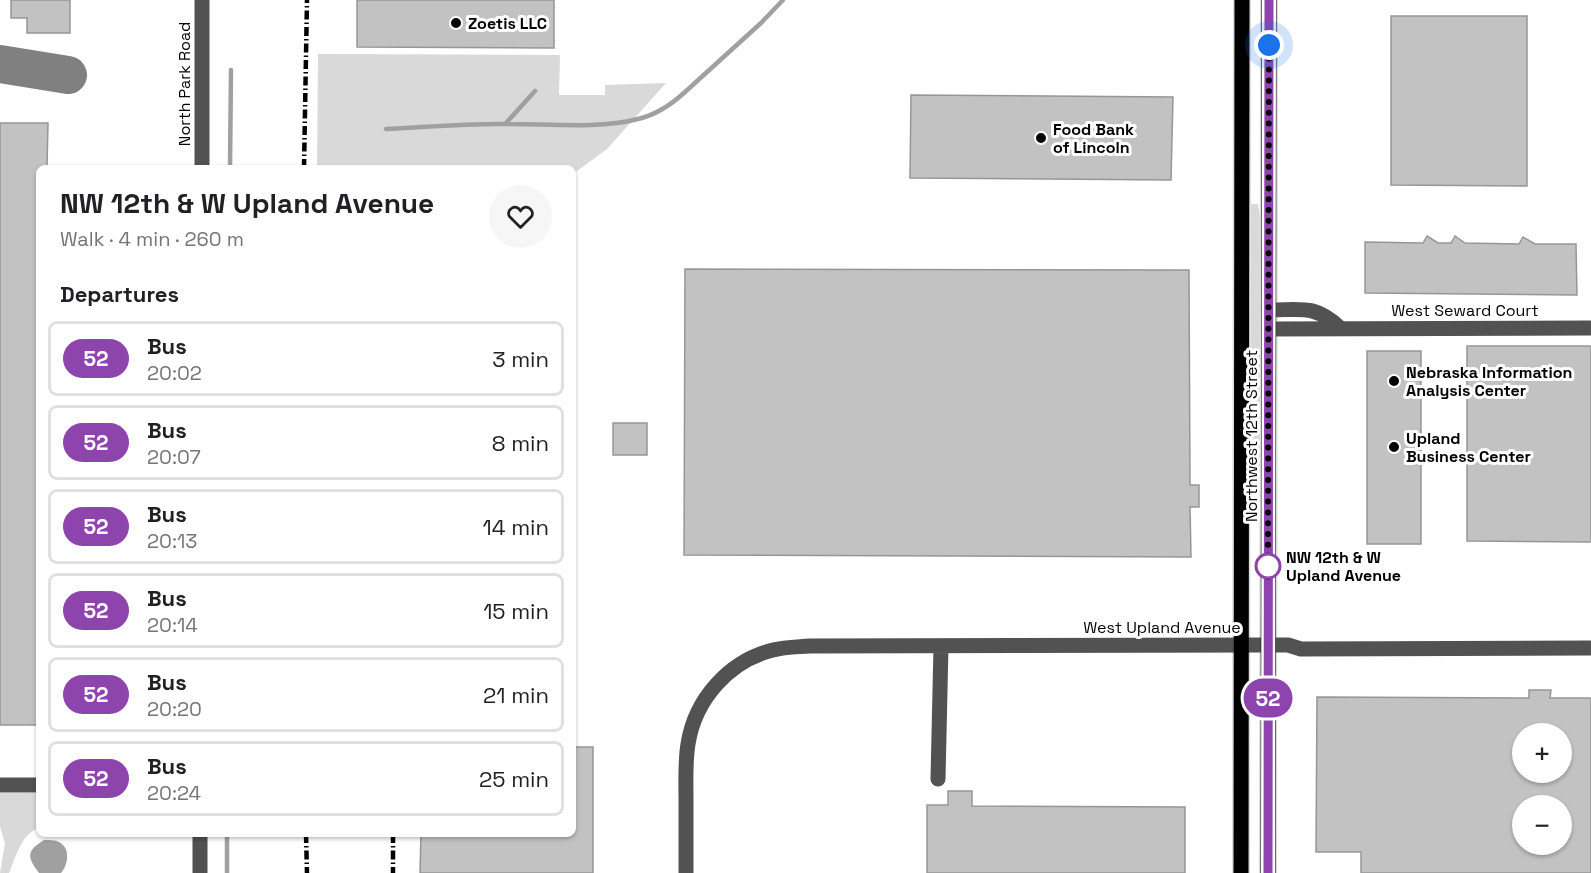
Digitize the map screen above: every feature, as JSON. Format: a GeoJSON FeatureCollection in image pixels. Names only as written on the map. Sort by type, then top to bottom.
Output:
{"type":"FeatureCollection","features":[{"type":"Feature","properties":{"kind":"main road","name":"Northwest 12th Street"},"geometry":{"type":"LineString","coordinates":[[1241,873],[1242,0]]}},
{"type":"Feature","properties":{"kind":"main road","name":"Northwest 12th Street"},"geometry":{"type":"LineString","coordinates":[[1268,873],[1269,0]]}},
{"type":"Feature","properties":{"kind":"street","name":"North Park Road"},"geometry":{"type":"LineString","coordinates":[[202,0],[202,165]]}},
{"type":"Feature","properties":{"kind":"street"},"geometry":{"type":"LineString","coordinates":[[1269,310],[1316,312],[1329,318],[1340,328]]}},
{"type":"Feature","properties":{"kind":"street","name":"West Seward Court"},"geometry":{"type":"LineString","coordinates":[[1269,329],[1591,328]]}},
{"type":"Feature","properties":{"kind":"street","name":"West Upland Avenue"},"geometry":{"type":"LineString","coordinates":[[686,873],[686,761],[690,732],[696,715],[706,697],[737,666],[763,653],[782,648],[1288,645],[1301,649],[1591,648]]}},
{"type":"Feature","properties":{"kind":"street"},"geometry":{"type":"LineString","coordinates":[[938,779],[941,646]]}},
{"type":"Feature","properties":{"kind":"street"},"geometry":{"type":"LineString","coordinates":[[0,785],[36,785]]}},
{"type":"Feature","properties":{"kind":"street"},"geometry":{"type":"LineString","coordinates":[[200,837],[200,873]]}},
{"type":"Feature","properties":{"kind":"shaded area"},"geometry":{"type":"Polygon","coordinates":[[[318,54],[560,55],[559,95],[605,95],[605,85],[666,83],[607,149],[576,172],[576,165],[317,165],[318,54]]]}},
{"type":"Feature","properties":{"kind":"shaded area"},"geometry":{"type":"Polygon","coordinates":[[[1251,204],[1258,204],[1261,223],[1261,488],[1257,489],[1250,444],[1251,204]]]}},
{"type":"Feature","properties":{"kind":"shaded area"},"geometry":{"type":"Polygon","coordinates":[[[0,793],[36,793],[36,830],[23,841],[9,873],[0,873],[5,843],[0,827],[0,793]]]}},
{"type":"Feature","properties":{"kind":"shaded area"},"geometry":{"type":"Polygon","coordinates":[[[44,840],[57,841],[65,848],[67,861],[61,873],[39,873],[32,863],[31,851],[44,840]]]}},
{"type":"Feature","properties":{"kind":"building"},"geometry":{"type":"Polygon","coordinates":[[[11,0],[70,0],[70,33],[27,33],[27,18],[11,18],[11,0]]]}},
{"type":"Feature","properties":{"kind":"building","name":"Zoetis LLC"},"geometry":{"type":"Polygon","coordinates":[[[357,0],[554,0],[554,48],[357,47],[357,0]]]}},
{"type":"Feature","properties":{"kind":"building"},"geometry":{"type":"Polygon","coordinates":[[[1391,16],[1527,16],[1527,186],[1391,185],[1391,16]]]}},
{"type":"Feature","properties":{"kind":"building","name":"Food Bank of Lincoln"},"geometry":{"type":"Polygon","coordinates":[[[911,95],[1173,97],[1171,180],[910,178],[911,95]]]}},
{"type":"Feature","properties":{"kind":"building"},"geometry":{"type":"Polygon","coordinates":[[[0,123],[48,123],[47,165],[36,165],[36,725],[0,725],[0,123]]]}},
{"type":"Feature","properties":{"kind":"building"},"geometry":{"type":"Polygon","coordinates":[[[1427,236],[1438,243],[1451,243],[1455,236],[1465,243],[1519,244],[1523,237],[1535,244],[1576,244],[1577,295],[1365,293],[1365,242],[1423,243],[1427,236]]]}},
{"type":"Feature","properties":{"kind":"building"},"geometry":{"type":"Polygon","coordinates":[[[685,269],[1189,270],[1190,485],[1199,485],[1199,507],[1190,507],[1191,557],[684,555],[685,269]]]}},
{"type":"Feature","properties":{"kind":"building"},"geometry":{"type":"Polygon","coordinates":[[[1467,346],[1591,346],[1591,542],[1467,541],[1467,346]]]}},
{"type":"Feature","properties":{"kind":"building","name":"Upland Business Center"},"geometry":{"type":"Polygon","coordinates":[[[1367,351],[1421,351],[1421,544],[1367,544],[1367,351]]]}},
{"type":"Feature","properties":{"kind":"building"},"geometry":{"type":"Polygon","coordinates":[[[613,423],[647,423],[647,455],[613,455],[613,423]]]}},
{"type":"Feature","properties":{"kind":"building"},"geometry":{"type":"Polygon","coordinates":[[[1529,690],[1551,690],[1550,698],[1591,698],[1591,873],[1361,873],[1361,852],[1316,852],[1317,697],[1529,698],[1529,690]]]}},
{"type":"Feature","properties":{"kind":"building"},"geometry":{"type":"Polygon","coordinates":[[[576,747],[593,747],[593,873],[420,873],[421,837],[576,837],[576,747]]]}},
{"type":"Feature","properties":{"kind":"building"},"geometry":{"type":"Polygon","coordinates":[[[948,791],[972,791],[972,806],[1185,807],[1185,873],[927,873],[927,805],[948,805],[948,791]]]}},
{"type":"Feature","properties":{"kind":"waterway"},"geometry":{"type":"LineString","coordinates":[[386,129],[479,124],[591,125],[623,122],[651,115],[680,96],[761,23],[783,0]]}},
{"type":"Feature","properties":{"kind":"waterway"},"geometry":{"type":"LineString","coordinates":[[230,165],[231,70]]}},
{"type":"Feature","properties":{"kind":"waterway"},"geometry":{"type":"LineString","coordinates":[[506,123],[535,91]]}},
{"type":"Feature","properties":{"kind":"waterway"},"geometry":{"type":"LineString","coordinates":[[227,837],[227,873]]}},
{"type":"Feature","properties":{"kind":"taxiway"},"geometry":{"type":"LineString","coordinates":[[0,64],[68,75]]}},
{"type":"Feature","properties":{"kind":"railway"},"geometry":{"type":"LineString","coordinates":[[304,165],[307,0]]}},
{"type":"Feature","properties":{"kind":"railway"},"geometry":{"type":"LineString","coordinates":[[306,837],[307,873]]}},
{"type":"Feature","properties":{"kind":"railway"},"geometry":{"type":"LineString","coordinates":[[393,837],[393,873]]}},
{"type":"Feature","properties":{"kind":"bus line","name":"52"},"geometry":{"type":"LineString","coordinates":[[1268,873],[1269,0]]}},
{"type":"Feature","properties":{"kind":"place","name":"Zoetis LLC"},"geometry":{"type":"Point","coordinates":[456,23]}},
{"type":"Feature","properties":{"kind":"place","name":"Food Bank of Lincoln"},"geometry":{"type":"Point","coordinates":[1041,138]}},
{"type":"Feature","properties":{"kind":"place","name":"Nebraska Information Analysis Center"},"geometry":{"type":"Point","coordinates":[1394,381]}},
{"type":"Feature","properties":{"kind":"place","name":"Upland Business Center"},"geometry":{"type":"Point","coordinates":[1394,447]}},
{"type":"Feature","properties":{"kind":"place","name":"NW 12th & W Upland Avenue"},"geometry":{"type":"Point","coordinates":[1268,566]}},
{"type":"Feature","properties":{"kind":"route"},"geometry":{"type":"LineString","coordinates":[[1268,566],[1268,577],[1269,45]]}}]}
